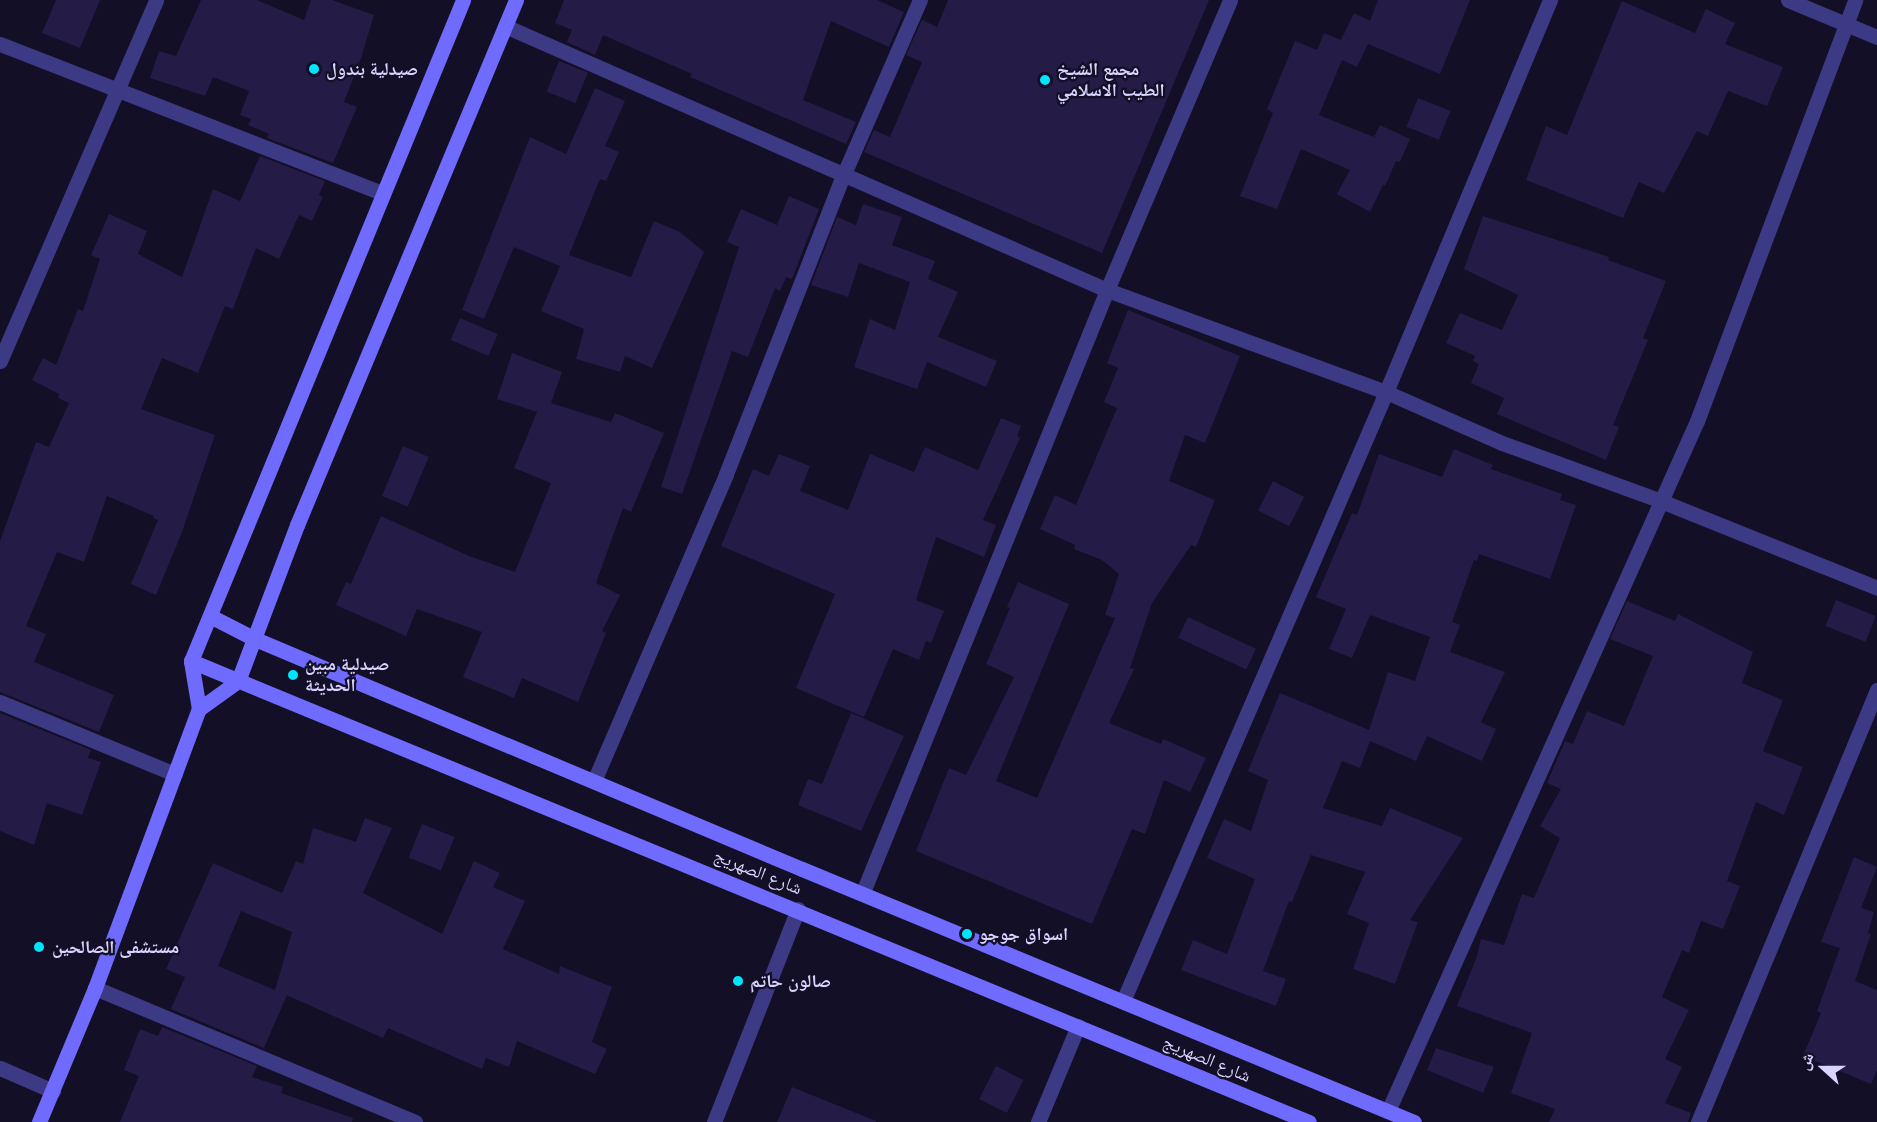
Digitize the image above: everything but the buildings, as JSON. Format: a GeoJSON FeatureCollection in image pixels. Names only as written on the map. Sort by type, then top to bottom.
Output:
{"type":"FeatureCollection","features":[{"type":"Feature","properties":{"kind":"main road"},"geometry":{"type":"LineString","coordinates":[[39,1122],[95,988],[199,709],[191,661],[463,0]]}},
{"type":"Feature","properties":{"kind":"main road"},"geometry":{"type":"LineString","coordinates":[[199,709],[238,681],[297,525],[516,0]]}},
{"type":"Feature","properties":{"kind":"main road"},"geometry":{"type":"LineString","coordinates":[[210,616],[255,639],[1414,1122]]}},
{"type":"Feature","properties":{"kind":"main road","name":"شارع الصهريج"},"geometry":{"type":"LineString","coordinates":[[191,661],[798,909],[1309,1122]]}},
{"type":"Feature","properties":{"kind":"street"},"geometry":{"type":"LineString","coordinates":[[0,361],[156,0]]}},
{"type":"Feature","properties":{"kind":"street"},"geometry":{"type":"LineString","coordinates":[[594,781],[726,474],[843,176],[920,0]]}},
{"type":"Feature","properties":{"kind":"street"},"geometry":{"type":"LineString","coordinates":[[863,892],[1107,290],[1230,0]]}},
{"type":"Feature","properties":{"kind":"street"},"geometry":{"type":"LineString","coordinates":[[1123,1001],[1386,392],[1550,0]]}},
{"type":"Feature","properties":{"kind":"street"},"geometry":{"type":"LineString","coordinates":[[1788,0],[1877,38]]}},
{"type":"Feature","properties":{"kind":"street"},"geometry":{"type":"LineString","coordinates":[[1388,1111],[1697,421],[1855,0]]}},
{"type":"Feature","properties":{"kind":"street"},"geometry":{"type":"LineString","coordinates":[[505,26],[1107,290],[1386,392],[1502,443],[1661,501],[1877,588]]}},
{"type":"Feature","properties":{"kind":"street"},"geometry":{"type":"LineString","coordinates":[[0,44],[118,92],[382,193]]}},
{"type":"Feature","properties":{"kind":"street"},"geometry":{"type":"LineString","coordinates":[[1698,1122],[1877,690]]}},
{"type":"Feature","properties":{"kind":"street"},"geometry":{"type":"LineString","coordinates":[[0,702],[175,774]]}},
{"type":"Feature","properties":{"kind":"street"},"geometry":{"type":"LineString","coordinates":[[714,1122],[798,909]]}},
{"type":"Feature","properties":{"kind":"street"},"geometry":{"type":"LineString","coordinates":[[95,988],[410,1121]]}},
{"type":"Feature","properties":{"kind":"street"},"geometry":{"type":"LineString","coordinates":[[1038,1122],[1078,1026]]}},
{"type":"Feature","properties":{"kind":"street"},"geometry":{"type":"LineString","coordinates":[[0,1068],[53,1091]]}},
{"type":"Feature","properties":{"kind":"place","name":"صيدلية بندول"},"geometry":{"type":"Point","coordinates":[314,69]}},
{"type":"Feature","properties":{"kind":"place","name":"مجمع الشيخ الطيب الاسلامي"},"geometry":{"type":"Point","coordinates":[1045,80]}},
{"type":"Feature","properties":{"kind":"place","name":"صيدلية مبين الحديثة"},"geometry":{"type":"Point","coordinates":[293,675]}},
{"type":"Feature","properties":{"kind":"place","name":"اسواق جوجو"},"geometry":{"type":"Point","coordinates":[967,934]}},
{"type":"Feature","properties":{"kind":"place","name":"مستشفى الصالحين"},"geometry":{"type":"Point","coordinates":[39,947]}},
{"type":"Feature","properties":{"kind":"place","name":"صالون حاتم"},"geometry":{"type":"Point","coordinates":[738,981]}}]}
